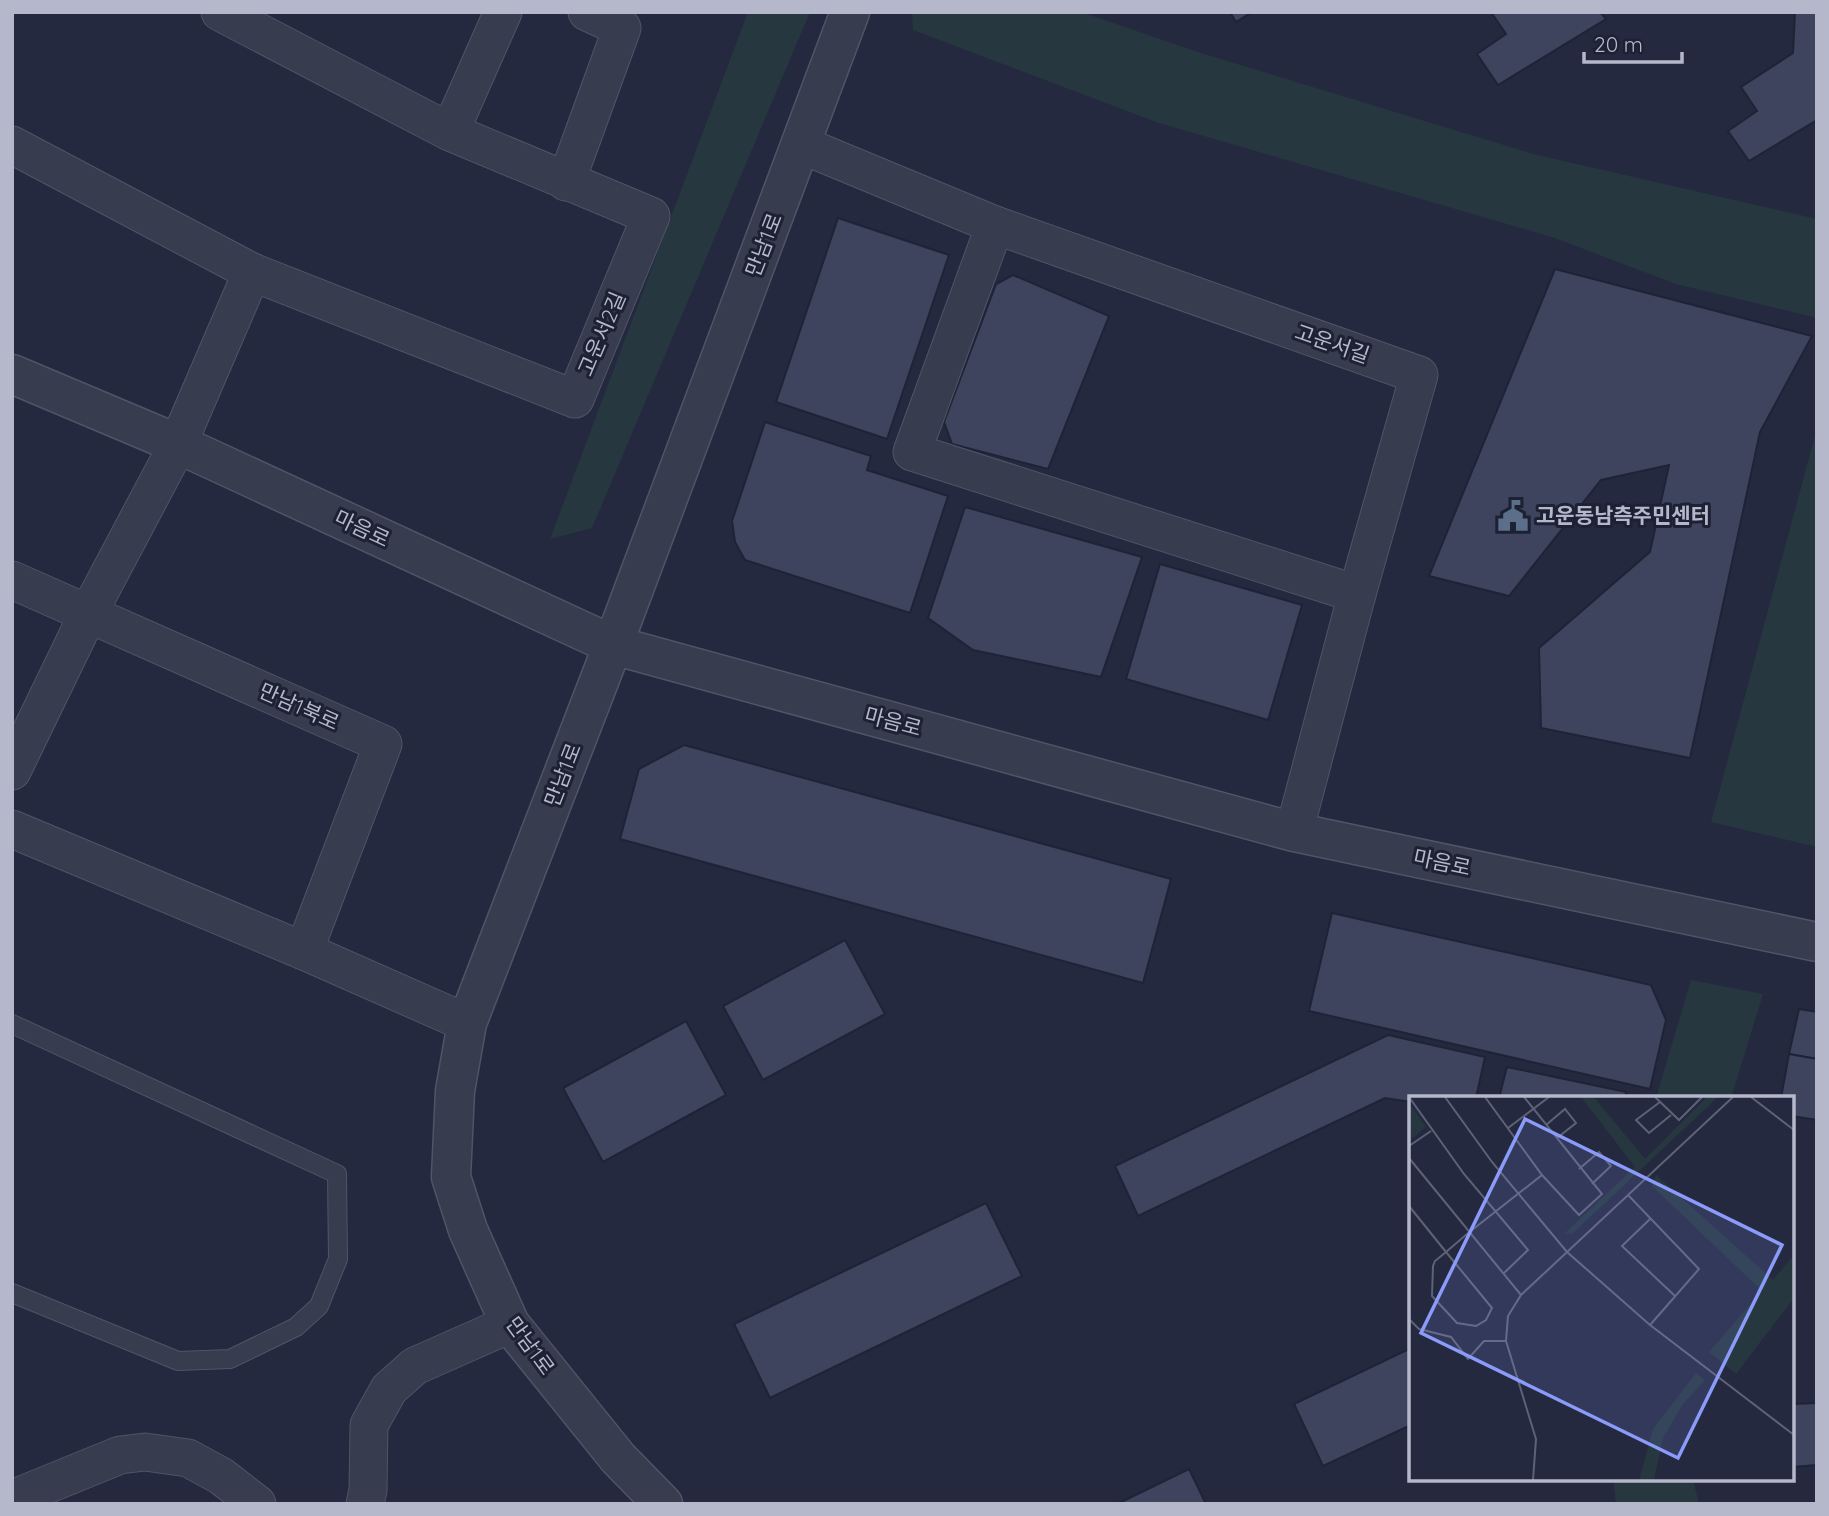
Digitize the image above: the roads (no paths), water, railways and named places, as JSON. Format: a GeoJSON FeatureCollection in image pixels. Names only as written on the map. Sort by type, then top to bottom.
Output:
{"type":"FeatureCollection","features":[{"type":"Feature","properties":{"kind":"street"},"geometry":{"type":"LineString","coordinates":[[450,132],[503,12]]}},
{"type":"Feature","properties":{"kind":"street"},"geometry":{"type":"LineString","coordinates":[[566,182],[622,28],[587,12]]}},
{"type":"Feature","properties":{"kind":"street","name":"만남1로"},"geometry":{"type":"LineString","coordinates":[[663,1504],[618,1458],[510,1324],[468,1230],[451,1177],[455,1091],[467,1023],[613,645],[850,12]]}},
{"type":"Feature","properties":{"kind":"street","name":"고운서2길"},"geometry":{"type":"LineString","coordinates":[[12,145],[252,272],[575,399],[651,216],[450,132],[233,15]]}},
{"type":"Feature","properties":{"kind":"street","name":"고운서길"},"geometry":{"type":"LineString","coordinates":[[802,145],[995,225],[1419,375],[1294,832]]}},
{"type":"Feature","properties":{"kind":"street"},"geometry":{"type":"LineString","coordinates":[[995,225],[912,452],[1357,594]]}},
{"type":"Feature","properties":{"kind":"street"},"geometry":{"type":"LineString","coordinates":[[12,771],[88,614],[178,444],[252,272]]}},
{"type":"Feature","properties":{"kind":"street","name":"마음로"},"geometry":{"type":"LineString","coordinates":[[12,374],[178,444],[613,645],[1294,832],[1817,942]]}},
{"type":"Feature","properties":{"kind":"street","name":"만남1북로"},"geometry":{"type":"LineString","coordinates":[[12,580],[383,744],[304,951]]}},
{"type":"Feature","properties":{"kind":"street"},"geometry":{"type":"LineString","coordinates":[[12,829],[304,951],[467,1023]]}},
{"type":"Feature","properties":{"kind":"street"},"geometry":{"type":"LineString","coordinates":[[365,1504],[368,1490],[369,1425],[389,1389],[415,1366],[510,1324]]}},
{"type":"Feature","properties":{"kind":"street"},"geometry":{"type":"LineString","coordinates":[[12,1499],[120,1455],[145,1452],[188,1458],[221,1476],[257,1504]]}},
{"type":"Feature","properties":{"kind":"lane"},"geometry":{"type":"LineString","coordinates":[[12,1024],[337,1174],[338,1259],[319,1306],[296,1327],[230,1359],[178,1361],[12,1293]]}},
{"type":"Feature","properties":{"kind":"place","name":"고운동남측주민센터"},"geometry":{"type":"Point","coordinates":[1513,516]}}]}
